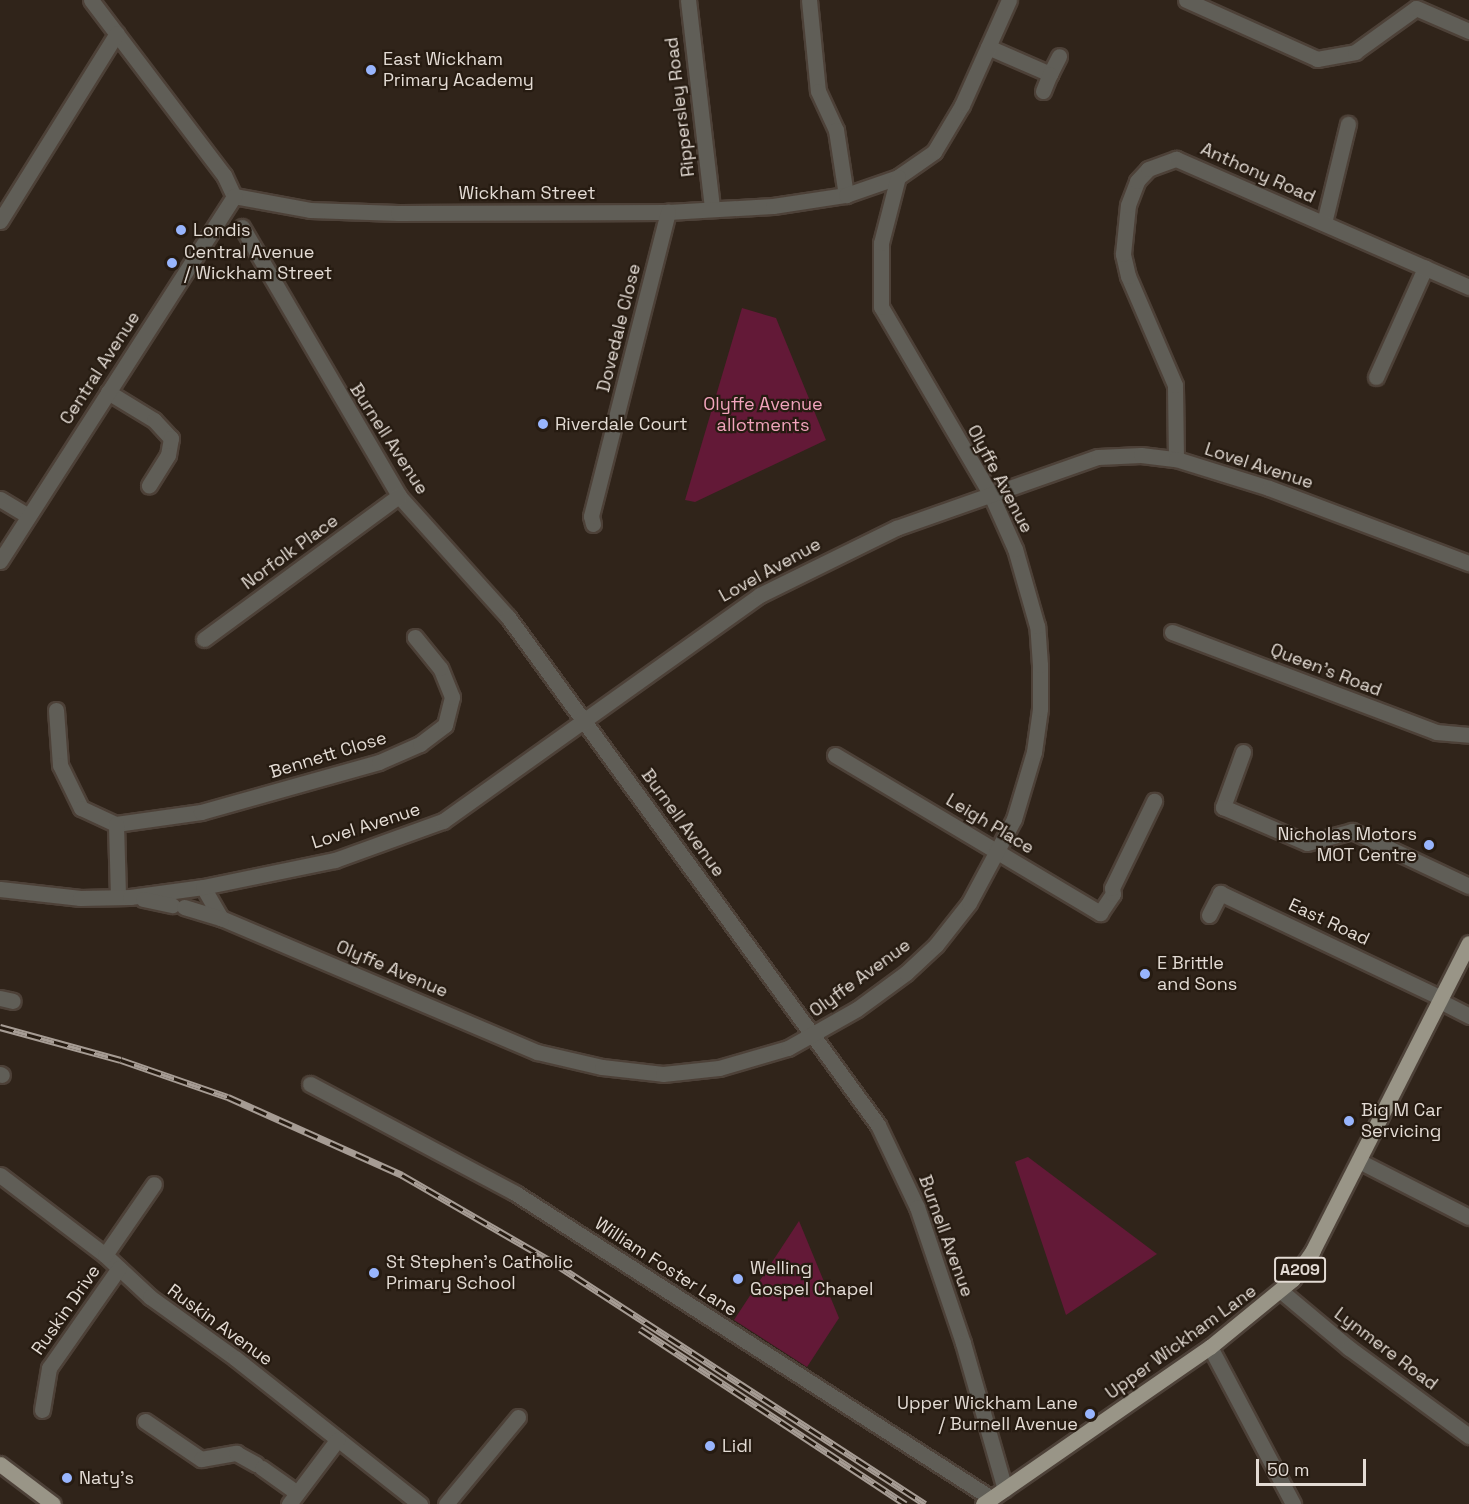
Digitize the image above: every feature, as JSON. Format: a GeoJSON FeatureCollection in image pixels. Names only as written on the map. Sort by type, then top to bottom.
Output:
{"type":"FeatureCollection","features":[{"type":"Feature","properties":{"kind":"main road","name":"Upper Wickham Lane"},"geometry":{"type":"LineString","coordinates":[[987,1501],[1210,1347],[1281,1291],[1312,1250],[1469,943]]}},
{"type":"Feature","properties":{"kind":"main road"},"geometry":{"type":"LineString","coordinates":[[0,1464],[53,1504]]}},
{"type":"Feature","properties":{"kind":"street"},"geometry":{"type":"LineString","coordinates":[[92,0],[224,175],[234,196]]}},
{"type":"Feature","properties":{"kind":"street","name":"Rippersley Road"},"geometry":{"type":"LineString","coordinates":[[688,0],[712,209]]}},
{"type":"Feature","properties":{"kind":"street"},"geometry":{"type":"LineString","coordinates":[[808,0],[818,91],[836,130],[846,195]]}},
{"type":"Feature","properties":{"kind":"street","name":"Wickham Street"},"geometry":{"type":"LineString","coordinates":[[234,196],[310,210],[351,213],[669,212],[846,195],[898,177],[919,166],[938,146],[962,105],[1009,0]]}},
{"type":"Feature","properties":{"kind":"street"},"geometry":{"type":"LineString","coordinates":[[1186,0],[1207,4],[1317,59],[1355,52],[1416,8],[1469,31]]}},
{"type":"Feature","properties":{"kind":"street"},"geometry":{"type":"LineString","coordinates":[[0,221],[117,33]]}},
{"type":"Feature","properties":{"kind":"street"},"geometry":{"type":"LineString","coordinates":[[988,47],[1050,74]]}},
{"type":"Feature","properties":{"kind":"street"},"geometry":{"type":"LineString","coordinates":[[1043,91],[1059,56]]}},
{"type":"Feature","properties":{"kind":"street"},"geometry":{"type":"LineString","coordinates":[[1324,223],[1348,124]]}},
{"type":"Feature","properties":{"kind":"street","name":"Anthony Road"},"geometry":{"type":"LineString","coordinates":[[1176,459],[1176,385],[1128,276],[1123,254],[1124,227],[1137,181],[1148,169],[1176,159],[1469,287]]}},
{"type":"Feature","properties":{"kind":"street","name":"Olyffe Avenue"},"geometry":{"type":"LineString","coordinates":[[221,918],[537,1052],[602,1067],[663,1074],[719,1068],[754,1061],[815,1035],[906,973],[936,945],[969,903],[1000,852],[1031,763],[1040,709],[1040,665],[1037,626],[1029,592],[991,495],[881,307],[881,243],[898,177]]}},
{"type":"Feature","properties":{"kind":"street","name":"Central Avenue"},"geometry":{"type":"LineString","coordinates":[[0,561],[234,196]]}},
{"type":"Feature","properties":{"kind":"street","name":"Dovedale Close"},"geometry":{"type":"LineString","coordinates":[[593,524],[591,516],[669,212]]}},
{"type":"Feature","properties":{"kind":"street","name":"Burnell Avenue"},"geometry":{"type":"LineString","coordinates":[[242,227],[399,496],[508,617],[580,720],[815,1035],[878,1125],[917,1207],[963,1343],[1005,1489]]}},
{"type":"Feature","properties":{"kind":"street"},"geometry":{"type":"LineString","coordinates":[[1376,377],[1425,268]]}},
{"type":"Feature","properties":{"kind":"street"},"geometry":{"type":"LineString","coordinates":[[108,392],[154,420],[171,438],[168,455],[149,485]]}},
{"type":"Feature","properties":{"kind":"street","name":"Lovel Avenue"},"geometry":{"type":"LineString","coordinates":[[0,889],[80,898],[124,896],[203,887],[335,860],[443,821],[580,720],[760,595],[855,546],[1098,458],[1141,455],[1176,459],[1269,488],[1469,563]]}},
{"type":"Feature","properties":{"kind":"street","name":"Norfolk Place"},"geometry":{"type":"LineString","coordinates":[[204,639],[399,496]]}},
{"type":"Feature","properties":{"kind":"street"},"geometry":{"type":"LineString","coordinates":[[0,499],[28,516]]}},
{"type":"Feature","properties":{"kind":"street","name":"Queen's Road"},"geometry":{"type":"LineString","coordinates":[[1172,632],[1436,732],[1469,735]]}},
{"type":"Feature","properties":{"kind":"street","name":"Bennett Close"},"geometry":{"type":"LineString","coordinates":[[116,824],[201,812],[367,766],[420,744],[445,725],[452,697],[440,668],[415,637]]}},
{"type":"Feature","properties":{"kind":"street"},"geometry":{"type":"LineString","coordinates":[[56,710],[60,765],[81,808],[116,824],[124,896]]}},
{"type":"Feature","properties":{"kind":"street"},"geometry":{"type":"LineString","coordinates":[[1243,752],[1223,807],[1307,843],[1352,831],[1469,886]]}},
{"type":"Feature","properties":{"kind":"street","name":"Leigh Place"},"geometry":{"type":"LineString","coordinates":[[835,755],[1100,913],[1113,894],[1112,888],[1154,801]]}},
{"type":"Feature","properties":{"kind":"street"},"geometry":{"type":"LineString","coordinates":[[203,887],[221,918]]}},
{"type":"Feature","properties":{"kind":"street","name":"East Road"},"geometry":{"type":"LineString","coordinates":[[1209,915],[1220,893],[1441,1000]]}},
{"type":"Feature","properties":{"kind":"street","name":"Lovel Avenue"},"geometry":{"type":"LineString","coordinates":[[124,896],[178,906],[221,918]]}},
{"type":"Feature","properties":{"kind":"street"},"geometry":{"type":"LineString","coordinates":[[1441,1000],[1469,1016]]}},
{"type":"Feature","properties":{"kind":"street","name":"William Foster Lane"},"geometry":{"type":"LineString","coordinates":[[310,1084],[515,1193],[987,1501]]}},
{"type":"Feature","properties":{"kind":"street"},"geometry":{"type":"LineString","coordinates":[[1359,1161],[1469,1217]]}},
{"type":"Feature","properties":{"kind":"street","name":"Ruskin Avenue"},"geometry":{"type":"LineString","coordinates":[[0,1175],[105,1255],[150,1297],[420,1504]]}},
{"type":"Feature","properties":{"kind":"street"},"geometry":{"type":"LineString","coordinates":[[105,1255],[154,1184]]}},
{"type":"Feature","properties":{"kind":"street","name":"Ruskin Drive"},"geometry":{"type":"LineString","coordinates":[[42,1410],[49,1368],[119,1268]]}},
{"type":"Feature","properties":{"kind":"street","name":"Lynmere Road"},"geometry":{"type":"LineString","coordinates":[[1281,1291],[1348,1348],[1469,1436]]}},
{"type":"Feature","properties":{"kind":"street"},"geometry":{"type":"LineString","coordinates":[[1210,1347],[1293,1504]]}},
{"type":"Feature","properties":{"kind":"street"},"geometry":{"type":"LineString","coordinates":[[446,1504],[518,1417]]}},
{"type":"Feature","properties":{"kind":"street"},"geometry":{"type":"LineString","coordinates":[[145,1421],[201,1459],[236,1454],[259,1466],[293,1499],[338,1439]]}},
{"type":"Feature","properties":{"kind":"green space","name":"Olyffe Avenue allotments"},"geometry":{"type":"Polygon","coordinates":[[[742,308],[776,318],[826,440],[695,502],[685,500],[742,308]]]}},
{"type":"Feature","properties":{"kind":"green space"},"geometry":{"type":"Polygon","coordinates":[[[1028,1157],[1157,1254],[1066,1315],[1015,1162],[1028,1157]]]}},
{"type":"Feature","properties":{"kind":"green space"},"geometry":{"type":"Polygon","coordinates":[[[799,1221],[839,1318],[807,1367],[734,1320],[799,1221]]]}},
{"type":"Feature","properties":{"kind":"railway"},"geometry":{"type":"LineString","coordinates":[[0,1027],[121,1060],[228,1097],[402,1175],[551,1261],[925,1504]]}},
{"type":"Feature","properties":{"kind":"railway"},"geometry":{"type":"LineString","coordinates":[[640,1329],[905,1504]]}},
{"type":"Feature","properties":{"kind":"place","name":"East Wickham Primary Academy"},"geometry":{"type":"Point","coordinates":[371,70]}},
{"type":"Feature","properties":{"kind":"place","name":"Londis"},"geometry":{"type":"Point","coordinates":[181,230]}},
{"type":"Feature","properties":{"kind":"place","name":"Central Avenue / Wickham Street"},"geometry":{"type":"Point","coordinates":[172,263]}},
{"type":"Feature","properties":{"kind":"place","name":"Riverdale Court"},"geometry":{"type":"Point","coordinates":[543,424]}},
{"type":"Feature","properties":{"kind":"place","name":"Nicholas Motors MOT Centre"},"geometry":{"type":"Point","coordinates":[1429,845]}},
{"type":"Feature","properties":{"kind":"place","name":"E Brittle and Sons"},"geometry":{"type":"Point","coordinates":[1145,974]}},
{"type":"Feature","properties":{"kind":"place","name":"Big M Car Servicing"},"geometry":{"type":"Point","coordinates":[1349,1121]}},
{"type":"Feature","properties":{"kind":"place","name":"St Stephen's Catholic Primary School"},"geometry":{"type":"Point","coordinates":[374,1273]}},
{"type":"Feature","properties":{"kind":"place","name":"Welling Gospel Chapel"},"geometry":{"type":"Point","coordinates":[738,1279]}},
{"type":"Feature","properties":{"kind":"place","name":"Upper Wickham Lane / Burnell Avenue"},"geometry":{"type":"Point","coordinates":[1090,1414]}},
{"type":"Feature","properties":{"kind":"place","name":"Lidl"},"geometry":{"type":"Point","coordinates":[710,1446]}},
{"type":"Feature","properties":{"kind":"place","name":"Naty's"},"geometry":{"type":"Point","coordinates":[67,1478]}}]}
